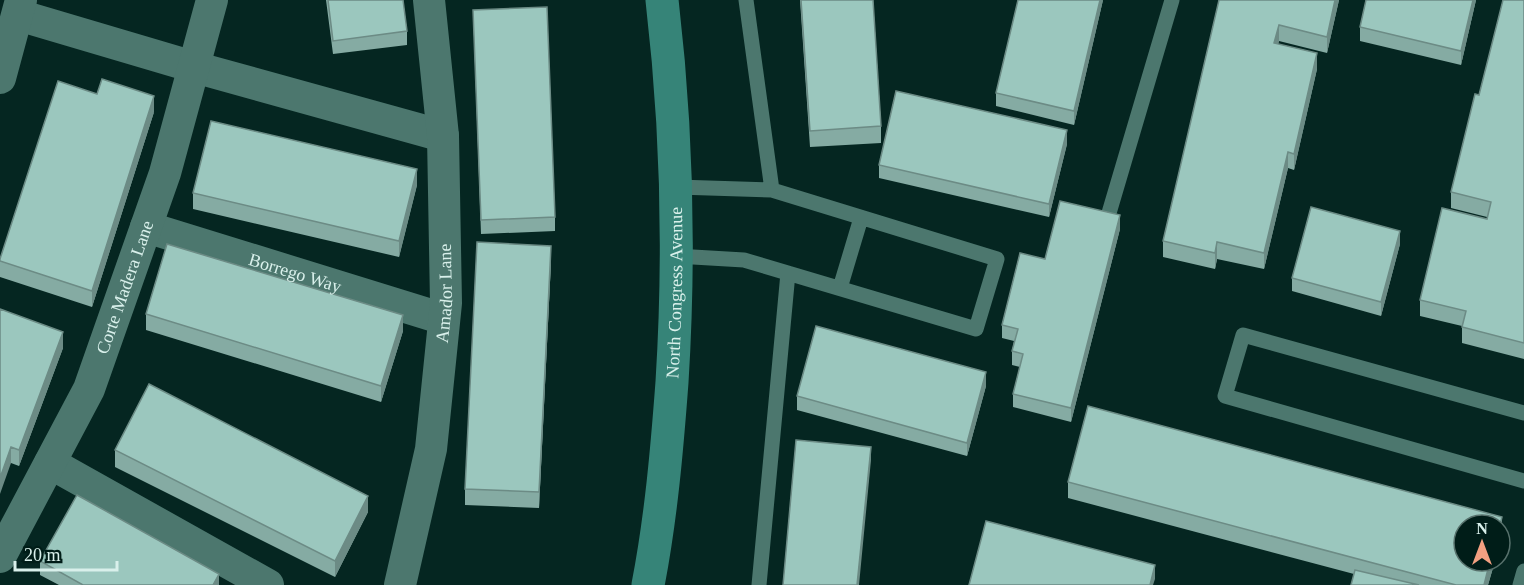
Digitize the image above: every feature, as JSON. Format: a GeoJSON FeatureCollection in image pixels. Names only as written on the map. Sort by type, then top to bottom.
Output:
{"type":"FeatureCollection","features":[{"type":"Feature","properties":{"kind":"street","name":"Corte Madera Lane"},"geometry":{"type":"LineString","coordinates":[[0,557],[89,389],[165,173],[212,0]]}},
{"type":"Feature","properties":{"kind":"street","name":"Amador Lane"},"geometry":{"type":"LineString","coordinates":[[400,585],[431,449],[446,303],[443,136],[429,0]]}},
{"type":"Feature","properties":{"kind":"street","name":"North Congress Avenue"},"geometry":{"type":"LineString","coordinates":[[648,585],[668,440],[676,314],[677,187],[669,61],[662,0]]}},
{"type":"Feature","properties":{"kind":"street"},"geometry":{"type":"LineString","coordinates":[[0,78],[20,7],[194,67],[443,136]]}},
{"type":"Feature","properties":{"kind":"street","name":"Borrego Way"},"geometry":{"type":"LineString","coordinates":[[146,227],[444,319]]}},
{"type":"Feature","properties":{"kind":"street"},"geometry":{"type":"LineString","coordinates":[[50,463],[268,585]]}},
{"type":"Feature","properties":{"kind":"lane"},"geometry":{"type":"LineString","coordinates":[[746,0],[772,190]]}},
{"type":"Feature","properties":{"kind":"lane"},"geometry":{"type":"LineString","coordinates":[[1109,213],[1172,0]]}},
{"type":"Feature","properties":{"kind":"lane"},"geometry":{"type":"LineString","coordinates":[[676,256],[744,260],[976,329],[997,259],[772,190],[677,187]]}},
{"type":"Feature","properties":{"kind":"lane"},"geometry":{"type":"LineString","coordinates":[[840,288],[861,218]]}},
{"type":"Feature","properties":{"kind":"lane"},"geometry":{"type":"LineString","coordinates":[[759,585],[788,273]]}},
{"type":"Feature","properties":{"kind":"lane"},"geometry":{"type":"LineString","coordinates":[[1524,413],[1243,335],[1225,396],[1524,481]]}},
{"type":"Feature","properties":{"kind":"lane"},"geometry":{"type":"LineString","coordinates":[[1520,585],[1524,572]]}},
{"type":"Feature","properties":{"kind":"building"},"geometry":{"type":"Polygon","coordinates":[[[328,0],[403,0],[407,31],[333,41],[328,0]]]}},
{"type":"Feature","properties":{"kind":"building"},"geometry":{"type":"Polygon","coordinates":[[[801,0],[873,0],[881,126],[810,131],[801,0]]]}},
{"type":"Feature","properties":{"kind":"building"},"geometry":{"type":"Polygon","coordinates":[[[1018,0],[1100,0],[1074,111],[996,93],[1018,0]]]}},
{"type":"Feature","properties":{"kind":"building"},"geometry":{"type":"Polygon","coordinates":[[[1219,0],[1335,0],[1327,37],[1279,25],[1274,43],[1317,53],[1294,154],[1288,152],[1264,253],[1217,242],[1215,253],[1163,241],[1219,0]]]}},
{"type":"Feature","properties":{"kind":"building"},"geometry":{"type":"Polygon","coordinates":[[[1366,0],[1473,0],[1461,51],[1360,27],[1366,0]]]}},
{"type":"Feature","properties":{"kind":"building"},"geometry":{"type":"Polygon","coordinates":[[[1503,0],[1524,0],[1524,343],[1462,327],[1466,311],[1420,300],[1442,208],[1487,219],[1491,202],[1451,192],[1475,94],[1479,95],[1503,0]]]}},
{"type":"Feature","properties":{"kind":"building"},"geometry":{"type":"Polygon","coordinates":[[[547,7],[555,217],[481,220],[473,10],[547,7]]]}},
{"type":"Feature","properties":{"kind":"building"},"geometry":{"type":"Polygon","coordinates":[[[102,79],[154,96],[92,291],[0,261],[0,259],[58,81],[97,94],[102,79]]]}},
{"type":"Feature","properties":{"kind":"building"},"geometry":{"type":"Polygon","coordinates":[[[896,91],[1067,130],[1049,204],[879,165],[896,91]]]}},
{"type":"Feature","properties":{"kind":"building"},"geometry":{"type":"Polygon","coordinates":[[[211,121],[417,169],[399,241],[193,193],[211,121]]]}},
{"type":"Feature","properties":{"kind":"building"},"geometry":{"type":"Polygon","coordinates":[[[1060,201],[1120,215],[1071,408],[1013,394],[1023,354],[1012,351],[1018,329],[1002,325],[1020,253],[1045,259],[1060,201]]]}},
{"type":"Feature","properties":{"kind":"building"},"geometry":{"type":"Polygon","coordinates":[[[1311,207],[1400,231],[1381,302],[1292,278],[1311,207]]]}},
{"type":"Feature","properties":{"kind":"building"},"geometry":{"type":"Polygon","coordinates":[[[477,242],[551,246],[539,492],[465,489],[477,242]]]}},
{"type":"Feature","properties":{"kind":"building"},"geometry":{"type":"Polygon","coordinates":[[[167,244],[403,315],[381,386],[146,314],[167,244]]]}},
{"type":"Feature","properties":{"kind":"building"},"geometry":{"type":"Polygon","coordinates":[[[0,309],[63,332],[19,450],[11,447],[0,478],[0,309]]]}},
{"type":"Feature","properties":{"kind":"building"},"geometry":{"type":"Polygon","coordinates":[[[816,326],[986,372],[967,443],[797,396],[816,326]]]}},
{"type":"Feature","properties":{"kind":"building"},"geometry":{"type":"Polygon","coordinates":[[[149,384],[368,496],[335,561],[115,450],[149,384]]]}},
{"type":"Feature","properties":{"kind":"building"},"geometry":{"type":"Polygon","coordinates":[[[1088,406],[1487,513],[1452,513],[1452,573],[1487,573],[1484,585],[1456,585],[1068,482],[1088,406]]]}},
{"type":"Feature","properties":{"kind":"building"},"geometry":{"type":"Polygon","coordinates":[[[796,440],[871,447],[857,585],[783,585],[796,440]]]}},
{"type":"Feature","properties":{"kind":"building"},"geometry":{"type":"Polygon","coordinates":[[[77,495],[219,574],[213,585],[83,585],[40,561],[77,495]]]}},
{"type":"Feature","properties":{"kind":"building"},"geometry":{"type":"Polygon","coordinates":[[[986,521],[1155,565],[1150,585],[969,585],[986,521]]]}},
{"type":"Feature","properties":{"kind":"building"},"geometry":{"type":"Polygon","coordinates":[[[1355,570],[1419,585],[1351,585],[1355,570]]]}}]}
